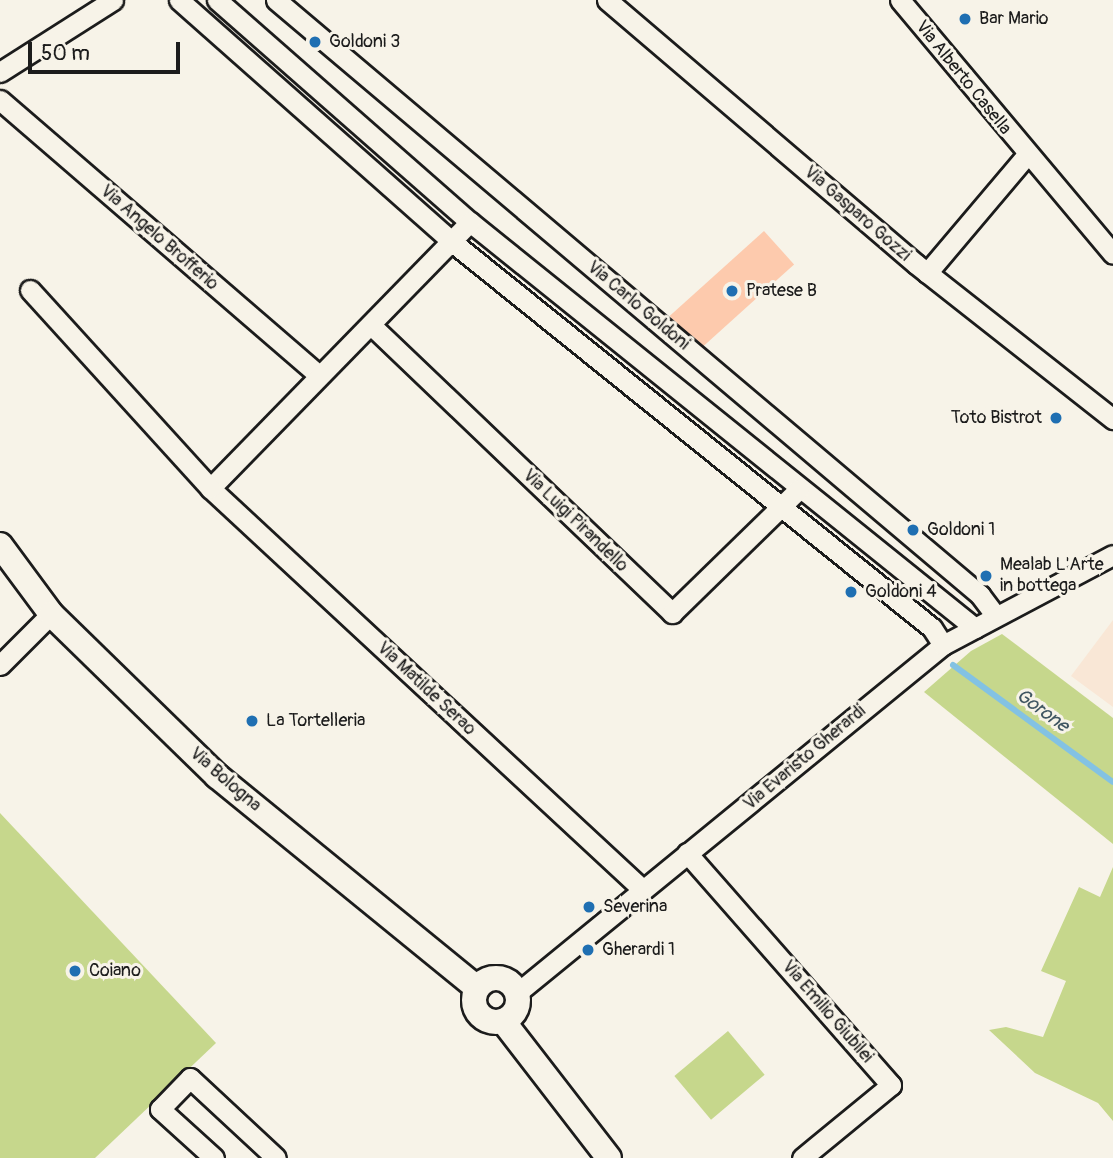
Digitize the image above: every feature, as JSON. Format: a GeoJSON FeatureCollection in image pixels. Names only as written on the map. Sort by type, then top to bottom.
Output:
{"type":"FeatureCollection","features":[{"type":"Feature","properties":{"kind":"street"},"geometry":{"type":"LineString","coordinates":[[0,72],[113,0]]}},
{"type":"Feature","properties":{"kind":"street"},"geometry":{"type":"LineString","coordinates":[[179,0],[451,241],[780,511],[932,628],[943,645]]}},
{"type":"Feature","properties":{"kind":"street"},"geometry":{"type":"LineString","coordinates":[[218,0],[470,222],[975,628]]}},
{"type":"Feature","properties":{"kind":"street","name":"Via Carlo Goldoni"},"geometry":{"type":"LineString","coordinates":[[276,0],[980,595],[996,616]]}},
{"type":"Feature","properties":{"kind":"street","name":"Via Gasparo Gozzi"},"geometry":{"type":"LineString","coordinates":[[607,0],[927,273],[1113,419]]}},
{"type":"Feature","properties":{"kind":"street","name":"Via Alberto Casella"},"geometry":{"type":"LineString","coordinates":[[900,0],[1026,156],[1113,254]]}},
{"type":"Feature","properties":{"kind":"street","name":"Via Angelo Brofferio"},"geometry":{"type":"LineString","coordinates":[[0,100],[319,375]]}},
{"type":"Feature","properties":{"kind":"street"},"geometry":{"type":"LineString","coordinates":[[927,273],[1026,156]]}},
{"type":"Feature","properties":{"kind":"street"},"geometry":{"type":"LineString","coordinates":[[209,488],[470,222]]}},
{"type":"Feature","properties":{"kind":"street","name":"Via Matilde Serao"},"geometry":{"type":"LineString","coordinates":[[30,290],[209,488],[643,890]]}},
{"type":"Feature","properties":{"kind":"street","name":"Via Luigi Pirandello"},"geometry":{"type":"LineString","coordinates":[[371,325],[672,613],[780,511]]}},
{"type":"Feature","properties":{"kind":"street"},"geometry":{"type":"LineString","coordinates":[[780,511],[799,489]]}},
{"type":"Feature","properties":{"kind":"street","name":"Via Bologna"},"geometry":{"type":"LineString","coordinates":[[0,545],[51,614],[217,776],[477,988]]}},
{"type":"Feature","properties":{"kind":"street","name":"Via Evaristo Gherardi"},"geometry":{"type":"LineString","coordinates":[[517,993],[943,645],[1113,555]]}},
{"type":"Feature","properties":{"kind":"street"},"geometry":{"type":"LineString","coordinates":[[0,665],[51,614]]}},
{"type":"Feature","properties":{"kind":"street","name":"Via Emilio Giubilei"},"geometry":{"type":"LineString","coordinates":[[687,853],[891,1085],[802,1158]]}},
{"type":"Feature","properties":{"kind":"street"},"geometry":{"type":"LineString","coordinates":[[499,977],[517,993],[514,1013],[503,1021],[488,1021],[476,1010],[477,988],[499,977]]}},
{"type":"Feature","properties":{"kind":"street"},"geometry":{"type":"LineString","coordinates":[[503,1021],[609,1158]]}},
{"type":"Feature","properties":{"kind":"street"},"geometry":{"type":"LineString","coordinates":[[214,1158],[160,1109],[190,1078],[266,1155]]}},
{"type":"Feature","properties":{"kind":"shaded area"},"geometry":{"type":"Polygon","coordinates":[[[1113,620],[1113,707],[1071,676],[1113,620]]]}},
{"type":"Feature","properties":{"kind":"green space"},"geometry":{"type":"Polygon","coordinates":[[[1002,634],[1113,718],[1113,844],[924,692],[971,651],[1002,634]]]}},
{"type":"Feature","properties":{"kind":"green space","name":"Coiano"},"geometry":{"type":"Polygon","coordinates":[[[0,813],[216,1043],[95,1158],[0,1158],[0,813]]]}},
{"type":"Feature","properties":{"kind":"green space"},"geometry":{"type":"Polygon","coordinates":[[[1113,867],[1113,1121],[1098,1103],[1035,1073],[989,1030],[1006,1027],[1043,1037],[1066,981],[1041,971],[1079,887],[1100,897],[1113,867]]]}},
{"type":"Feature","properties":{"kind":"green space"},"geometry":{"type":"Polygon","coordinates":[[[728,1031],[765,1075],[711,1120],[674,1076],[728,1031]]]}},
{"type":"Feature","properties":{"kind":"building","name":"Pratese B"},"geometry":{"type":"Polygon","coordinates":[[[764,231],[794,264],[700,349],[670,316],[764,231]]]}},
{"type":"Feature","properties":{"kind":"waterway","name":"Gorone"},"geometry":{"type":"LineString","coordinates":[[953,665],[1113,782]]}},
{"type":"Feature","properties":{"kind":"place","name":"Bar Mario"},"geometry":{"type":"Point","coordinates":[965,19]}},
{"type":"Feature","properties":{"kind":"place","name":"Goldoni 3"},"geometry":{"type":"Point","coordinates":[315,42]}},
{"type":"Feature","properties":{"kind":"place","name":"Pratese B"},"geometry":{"type":"Point","coordinates":[732,291]}},
{"type":"Feature","properties":{"kind":"place","name":"Toto Bistrot"},"geometry":{"type":"Point","coordinates":[1056,418]}},
{"type":"Feature","properties":{"kind":"place","name":"Goldoni 1"},"geometry":{"type":"Point","coordinates":[913,530]}},
{"type":"Feature","properties":{"kind":"place","name":"Mealab L'Arte in bottega"},"geometry":{"type":"Point","coordinates":[986,576]}},
{"type":"Feature","properties":{"kind":"place","name":"Goldoni 4"},"geometry":{"type":"Point","coordinates":[851,592]}},
{"type":"Feature","properties":{"kind":"place","name":"La Tortelleria"},"geometry":{"type":"Point","coordinates":[252,721]}},
{"type":"Feature","properties":{"kind":"place","name":"Severina"},"geometry":{"type":"Point","coordinates":[589,907]}},
{"type":"Feature","properties":{"kind":"place","name":"Gherardi 1"},"geometry":{"type":"Point","coordinates":[588,950]}},
{"type":"Feature","properties":{"kind":"place","name":"Coiano"},"geometry":{"type":"Point","coordinates":[75,971]}}]}
